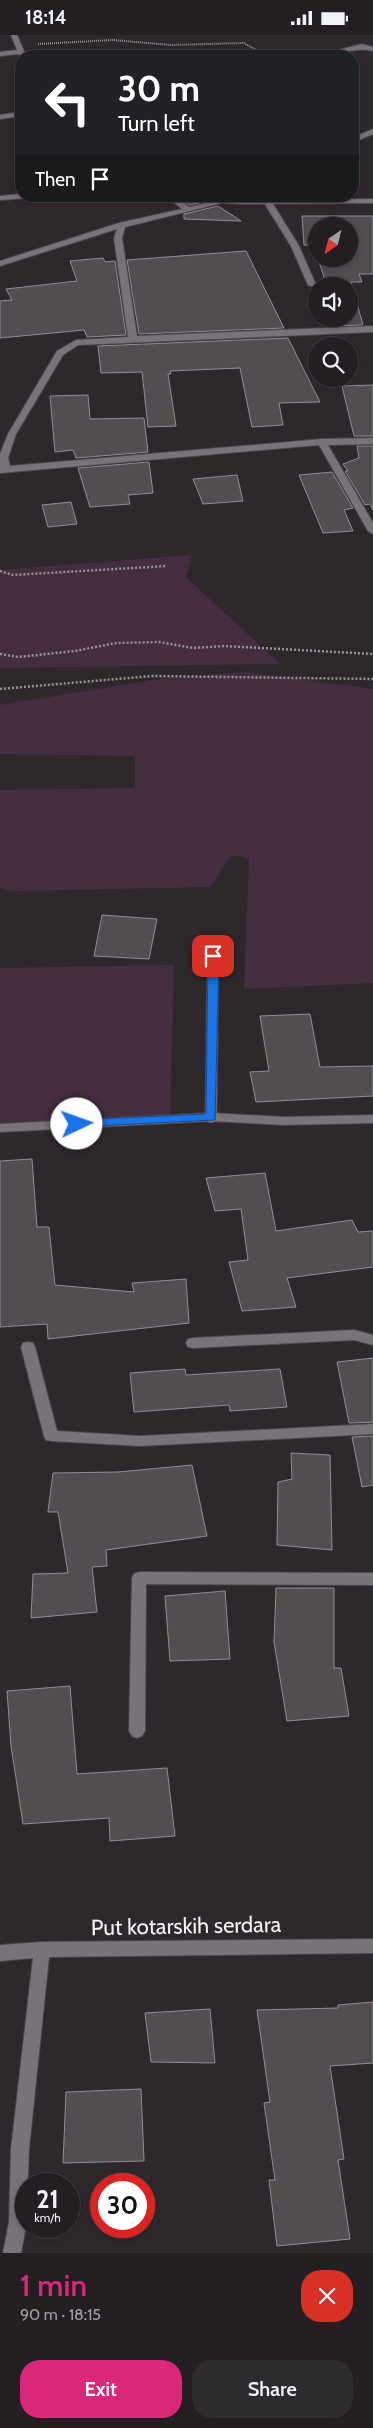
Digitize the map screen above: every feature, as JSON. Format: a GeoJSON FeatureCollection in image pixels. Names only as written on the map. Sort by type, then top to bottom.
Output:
{"type":"FeatureCollection","features":[{"type":"Feature","properties":{"kind":"street"},"geometry":{"type":"LineString","coordinates":[[14,35],[20,50]]}},
{"type":"Feature","properties":{"kind":"street"},"geometry":{"type":"LineString","coordinates":[[345,50],[362,46],[373,49]]}},
{"type":"Feature","properties":{"kind":"street"},"geometry":{"type":"LineString","coordinates":[[0,54],[15,54]]}},
{"type":"Feature","properties":{"kind":"street"},"geometry":{"type":"LineString","coordinates":[[0,117],[15,115]]}},
{"type":"Feature","properties":{"kind":"street"},"geometry":{"type":"LineString","coordinates":[[359,138],[373,131]]}},
{"type":"Feature","properties":{"kind":"street"},"geometry":{"type":"LineString","coordinates":[[0,197],[15,196]]}},
{"type":"Feature","properties":{"kind":"street"},"geometry":{"type":"LineString","coordinates":[[359,201],[373,201]]}},
{"type":"Feature","properties":{"kind":"street"},"geometry":{"type":"LineString","coordinates":[[178,202],[186,208]]}},
{"type":"Feature","properties":{"kind":"street"},"geometry":{"type":"LineString","coordinates":[[0,263],[122,225],[208,202]]}},
{"type":"Feature","properties":{"kind":"street"},"geometry":{"type":"LineString","coordinates":[[268,202],[295,246],[309,277]]}},
{"type":"Feature","properties":{"kind":"street"},"geometry":{"type":"LineString","coordinates":[[122,225],[118,238],[133,339]]}},
{"type":"Feature","properties":{"kind":"street"},"geometry":{"type":"LineString","coordinates":[[373,329],[76,343],[60,353],[12,434],[3,458],[3,470],[322,441],[373,441]]}},
{"type":"Feature","properties":{"kind":"street"},"geometry":{"type":"LineString","coordinates":[[322,441],[373,531]]}},
{"type":"Feature","properties":{"kind":"street"},"geometry":{"type":"LineString","coordinates":[[0,1128],[211,1117],[284,1121],[373,1119]]}},
{"type":"Feature","properties":{"kind":"street"},"geometry":{"type":"LineString","coordinates":[[193,1343],[354,1335],[373,1340]]}},
{"type":"Feature","properties":{"kind":"street"},"geometry":{"type":"LineString","coordinates":[[28,1347],[51,1436],[140,1441],[267,1437],[373,1429]]}},
{"type":"Feature","properties":{"kind":"street"},"geometry":{"type":"LineString","coordinates":[[136,1731],[139,1579],[373,1579]]}},
{"type":"Feature","properties":{"kind":"street","name":"Put kotarskih serdara"},"geometry":{"type":"LineString","coordinates":[[0,1953],[373,1946]]}},
{"type":"Feature","properties":{"kind":"street"},"geometry":{"type":"LineString","coordinates":[[12,2253],[18,2222],[20,2149],[42,1951]]}},
{"type":"Feature","properties":{"kind":"lane"},"geometry":{"type":"LineString","coordinates":[[211,1117],[213,956]]}},
{"type":"Feature","properties":{"kind":"path"},"geometry":{"type":"LineString","coordinates":[[36,44],[113,40],[171,45],[244,43],[256,50]]}},
{"type":"Feature","properties":{"kind":"path"},"geometry":{"type":"LineString","coordinates":[[0,571],[13,575],[168,567]]}},
{"type":"Feature","properties":{"kind":"path"},"geometry":{"type":"LineString","coordinates":[[0,654],[18,657],[75,651],[116,643],[159,642],[193,648],[225,646],[373,653]]}},
{"type":"Feature","properties":{"kind":"path"},"geometry":{"type":"LineString","coordinates":[[0,689],[152,676],[373,679]]}},
{"type":"Feature","properties":{"kind":"shaded area"},"geometry":{"type":"Polygon","coordinates":[[[192,555],[186,577],[280,664],[0,668],[0,570],[192,555]]]}},
{"type":"Feature","properties":{"kind":"shaded area"},"geometry":{"type":"Polygon","coordinates":[[[245,672],[373,689],[373,983],[244,989],[249,859],[232,855],[210,887],[15,891],[0,888],[0,790],[135,788],[135,756],[0,754],[0,705],[152,680],[245,672]]]}},
{"type":"Feature","properties":{"kind":"shaded area"},"geometry":{"type":"Polygon","coordinates":[[[174,965],[170,1117],[0,1128],[0,968],[174,965]]]}},
{"type":"Feature","properties":{"kind":"building"},"geometry":{"type":"Polygon","coordinates":[[[185,202],[204,202],[189,205],[185,202]]]}},
{"type":"Feature","properties":{"kind":"building"},"geometry":{"type":"Polygon","coordinates":[[[218,206],[241,221],[184,219],[184,214],[218,206]]]}},
{"type":"Feature","properties":{"kind":"building"},"geometry":{"type":"Polygon","coordinates":[[[302,216],[373,216],[373,274],[359,274],[362,282],[358,282],[358,277],[324,277],[321,267],[358,267],[358,217],[308,217],[308,245],[304,245],[302,216]]]}},
{"type":"Feature","properties":{"kind":"building"},"geometry":{"type":"Polygon","coordinates":[[[246,251],[284,328],[139,334],[127,260],[246,251]]]}},
{"type":"Feature","properties":{"kind":"building"},"geometry":{"type":"Polygon","coordinates":[[[103,258],[105,262],[115,261],[126,335],[87,337],[84,330],[0,338],[0,301],[12,300],[6,289],[77,281],[70,261],[103,258]]]}},
{"type":"Feature","properties":{"kind":"building"},"geometry":{"type":"Polygon","coordinates":[[[358,307],[363,325],[358,325],[358,307]]]}},
{"type":"Feature","properties":{"kind":"building"},"geometry":{"type":"Polygon","coordinates":[[[288,338],[308,378],[308,387],[312,387],[320,402],[279,403],[283,425],[252,427],[240,368],[170,371],[171,374],[168,374],[176,426],[148,427],[142,372],[101,373],[98,346],[288,338]]]}},
{"type":"Feature","properties":{"kind":"building"},"geometry":{"type":"Polygon","coordinates":[[[358,385],[373,385],[373,436],[354,436],[342,387],[358,387],[358,385]]]}},
{"type":"Feature","properties":{"kind":"building"},"geometry":{"type":"Polygon","coordinates":[[[88,395],[90,419],[144,418],[148,452],[76,458],[73,450],[55,452],[50,396],[88,395]]]}},
{"type":"Feature","properties":{"kind":"building"},"geometry":{"type":"Polygon","coordinates":[[[357,446],[373,446],[373,510],[370,504],[365,505],[345,471],[348,471],[343,464],[359,458],[357,446]]]}},
{"type":"Feature","properties":{"kind":"building"},"geometry":{"type":"Polygon","coordinates":[[[149,462],[153,493],[128,495],[130,504],[90,507],[78,468],[149,462]]]}},
{"type":"Feature","properties":{"kind":"building"},"geometry":{"type":"Polygon","coordinates":[[[332,472],[353,508],[344,510],[353,531],[323,533],[299,475],[332,472]]]}},
{"type":"Feature","properties":{"kind":"building"},"geometry":{"type":"Polygon","coordinates":[[[237,475],[243,501],[203,504],[193,479],[237,475]]]}},
{"type":"Feature","properties":{"kind":"building"},"geometry":{"type":"Polygon","coordinates":[[[71,502],[77,524],[48,527],[42,505],[71,502]]]}},
{"type":"Feature","properties":{"kind":"building"},"geometry":{"type":"Polygon","coordinates":[[[102,915],[157,919],[149,959],[94,956],[102,915]]]}},
{"type":"Feature","properties":{"kind":"building"},"geometry":{"type":"Polygon","coordinates":[[[310,1014],[320,1067],[373,1066],[373,1096],[256,1102],[250,1072],[269,1071],[260,1016],[310,1014]]]}},
{"type":"Feature","properties":{"kind":"building"},"geometry":{"type":"Polygon","coordinates":[[[32,1159],[37,1227],[49,1227],[55,1285],[134,1292],[132,1283],[186,1279],[189,1323],[48,1339],[47,1324],[0,1327],[0,1161],[32,1159]]]}},
{"type":"Feature","properties":{"kind":"building"},"geometry":{"type":"Polygon","coordinates":[[[265,1173],[276,1231],[352,1220],[358,1232],[373,1231],[373,1267],[287,1278],[296,1307],[242,1311],[229,1262],[248,1260],[241,1209],[215,1211],[206,1178],[265,1173]]]}},
{"type":"Feature","properties":{"kind":"building"},"geometry":{"type":"Polygon","coordinates":[[[373,1358],[373,1422],[349,1423],[337,1362],[373,1358]]]}},
{"type":"Feature","properties":{"kind":"building"},"geometry":{"type":"Polygon","coordinates":[[[185,1369],[186,1375],[280,1369],[287,1407],[230,1411],[229,1405],[134,1412],[130,1373],[185,1369]]]}},
{"type":"Feature","properties":{"kind":"building"},"geometry":{"type":"Polygon","coordinates":[[[373,1436],[373,1485],[362,1487],[352,1437],[373,1436]]]}},
{"type":"Feature","properties":{"kind":"building"},"geometry":{"type":"Polygon","coordinates":[[[291,1453],[330,1455],[332,1550],[277,1545],[278,1482],[292,1479],[291,1453]]]}},
{"type":"Feature","properties":{"kind":"building"},"geometry":{"type":"Polygon","coordinates":[[[192,1465],[207,1536],[106,1550],[107,1566],[92,1567],[97,1612],[31,1618],[33,1574],[68,1573],[58,1512],[48,1512],[53,1473],[118,1472],[192,1465]]]}},
{"type":"Feature","properties":{"kind":"building"},"geometry":{"type":"Polygon","coordinates":[[[276,1588],[334,1588],[334,1668],[341,1668],[349,1716],[287,1721],[274,1642],[276,1588]]]}},
{"type":"Feature","properties":{"kind":"building"},"geometry":{"type":"Polygon","coordinates":[[[225,1591],[230,1659],[170,1661],[165,1596],[225,1591]]]}},
{"type":"Feature","properties":{"kind":"building"},"geometry":{"type":"Polygon","coordinates":[[[70,1686],[77,1774],[167,1768],[175,1836],[110,1841],[109,1818],[23,1824],[11,1746],[7,1691],[70,1686]]]}},
{"type":"Feature","properties":{"kind":"building"},"geometry":{"type":"Polygon","coordinates":[[[373,2002],[373,2063],[330,2066],[344,2159],[338,2160],[350,2239],[277,2246],[269,2180],[275,2180],[264,2103],[270,2102],[257,2010],[338,2008],[338,2005],[373,2002]]]}},
{"type":"Feature","properties":{"kind":"building"},"geometry":{"type":"Polygon","coordinates":[[[210,2009],[215,2063],[151,2062],[145,2013],[210,2009]]]}},
{"type":"Feature","properties":{"kind":"building"},"geometry":{"type":"Polygon","coordinates":[[[141,2089],[144,2161],[63,2163],[66,2092],[141,2089]]]}},
{"type":"Feature","properties":{"kind":"route"},"geometry":{"type":"LineString","coordinates":[[77,1124],[211,1117],[213,956]]}}]}
